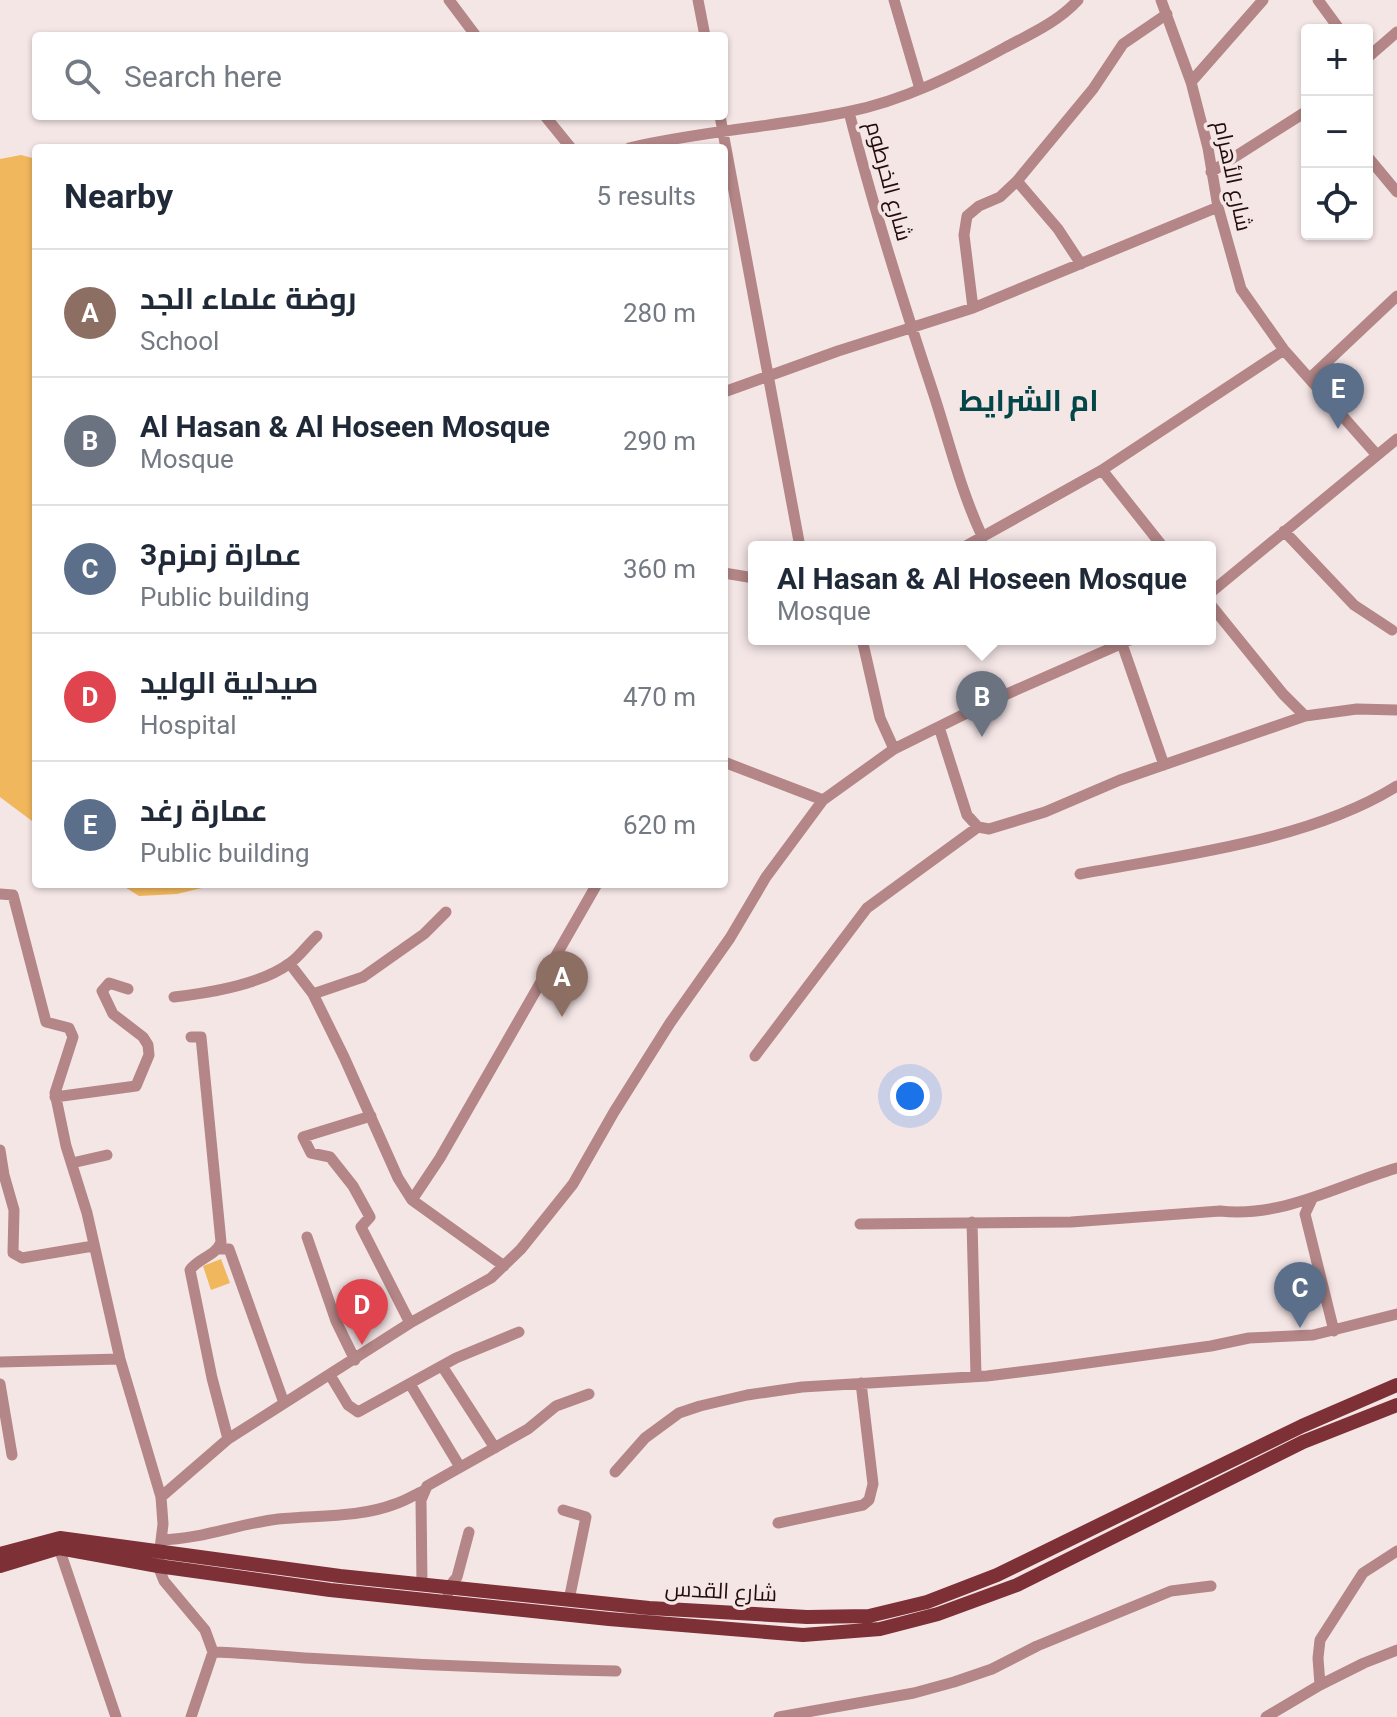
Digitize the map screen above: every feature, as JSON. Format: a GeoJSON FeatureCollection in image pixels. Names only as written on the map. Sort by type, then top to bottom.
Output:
{"type":"FeatureCollection","features":[{"type":"Feature","properties":{"kind":"main road","name":"شارع القدس"},"geometry":{"type":"LineString","coordinates":[[0,1566],[59,1548],[160,1553],[330,1590],[569,1600],[760,1615],[869,1616],[927,1602],[997,1575],[1302,1426],[1397,1385]]}},
{"type":"Feature","properties":{"kind":"main road","name":"شارع القدس"},"geometry":{"type":"LineString","coordinates":[[0,1554],[60,1538],[340,1576],[422,1584],[448,1594],[803,1635],[880,1629],[938,1614],[1017,1585],[1303,1442],[1397,1405]]}},
{"type":"Feature","properties":{"kind":"main road"},"geometry":{"type":"LineString","coordinates":[[1302,1426],[1303,1442]]}},
{"type":"Feature","properties":{"kind":"street"},"geometry":{"type":"LineString","coordinates":[[449,0],[473,32]]}},
{"type":"Feature","properties":{"kind":"street"},"geometry":{"type":"LineString","coordinates":[[698,0],[704,32]]}},
{"type":"Feature","properties":{"kind":"street"},"geometry":{"type":"LineString","coordinates":[[894,0],[920,89]]}},
{"type":"Feature","properties":{"kind":"street","name":"شارع الخرطوم"},"geometry":{"type":"LineString","coordinates":[[982,536],[966,502],[911,329],[873,206],[849,112],[920,89],[977,63],[1040,29],[1069,10],[1078,0]]}},
{"type":"Feature","properties":{"kind":"street","name":"شارع الأهرام"},"geometry":{"type":"LineString","coordinates":[[1161,0],[1191,82],[1218,207],[1241,289],[1284,350],[1376,454]]}},
{"type":"Feature","properties":{"kind":"street"},"geometry":{"type":"LineString","coordinates":[[1191,82],[1263,0]]}},
{"type":"Feature","properties":{"kind":"street"},"geometry":{"type":"LineString","coordinates":[[1318,0],[1336,24]]}},
{"type":"Feature","properties":{"kind":"street"},"geometry":{"type":"LineString","coordinates":[[973,308],[964,235],[967,216],[979,206],[1000,197],[1017,181],[1093,89],[1123,44],[1167,14]]}},
{"type":"Feature","properties":{"kind":"street"},"geometry":{"type":"LineString","coordinates":[[1373,53],[1397,32]]}},
{"type":"Feature","properties":{"kind":"street"},"geometry":{"type":"LineString","coordinates":[[650,144],[849,112]]}},
{"type":"Feature","properties":{"kind":"street"},"geometry":{"type":"LineString","coordinates":[[1211,172],[1301,115]]}},
{"type":"Feature","properties":{"kind":"street"},"geometry":{"type":"LineString","coordinates":[[548,120],[568,144]]}},
{"type":"Feature","properties":{"kind":"street"},"geometry":{"type":"LineString","coordinates":[[721,120],[726,144]]}},
{"type":"Feature","properties":{"kind":"street"},"geometry":{"type":"LineString","coordinates":[[728,158],[799,541]]}},
{"type":"Feature","properties":{"kind":"street"},"geometry":{"type":"LineString","coordinates":[[1373,163],[1397,192]]}},
{"type":"Feature","properties":{"kind":"street"},"geometry":{"type":"LineString","coordinates":[[1017,181],[1058,229],[1081,264]]}},
{"type":"Feature","properties":{"kind":"street"},"geometry":{"type":"LineString","coordinates":[[728,390],[973,308],[1218,207]]}},
{"type":"Feature","properties":{"kind":"street"},"geometry":{"type":"LineString","coordinates":[[1310,378],[1397,296]]}},
{"type":"Feature","properties":{"kind":"street"},"geometry":{"type":"LineString","coordinates":[[974,541],[1102,470],[1284,350]]}},
{"type":"Feature","properties":{"kind":"street"},"geometry":{"type":"LineString","coordinates":[[1216,588],[1397,439]]}},
{"type":"Feature","properties":{"kind":"street"},"geometry":{"type":"LineString","coordinates":[[1102,470],[1158,541]]}},
{"type":"Feature","properties":{"kind":"street"},"geometry":{"type":"LineString","coordinates":[[1284,531],[1354,605],[1392,630]]}},
{"type":"Feature","properties":{"kind":"street"},"geometry":{"type":"LineString","coordinates":[[728,574],[748,577]]}},
{"type":"Feature","properties":{"kind":"street"},"geometry":{"type":"LineString","coordinates":[[1216,611],[1283,694],[1305,716]]}},
{"type":"Feature","properties":{"kind":"street"},"geometry":{"type":"LineString","coordinates":[[863,645],[880,718],[894,749]]}},
{"type":"Feature","properties":{"kind":"street"},"geometry":{"type":"LineString","coordinates":[[161,1497],[228,1439],[410,1323],[491,1278],[521,1249],[573,1184],[670,1023],[730,938],[766,877],[823,800],[894,749],[991,701],[1118,645]]}},
{"type":"Feature","properties":{"kind":"street"},"geometry":{"type":"LineString","coordinates":[[1128,645],[1164,765]]}},
{"type":"Feature","properties":{"kind":"street"},"geometry":{"type":"LineString","coordinates":[[939,727],[967,815],[978,827],[989,829],[1045,812],[1164,765],[1305,716],[1357,709],[1397,710]]}},
{"type":"Feature","properties":{"kind":"street"},"geometry":{"type":"LineString","coordinates":[[728,764],[823,800]]}},
{"type":"Feature","properties":{"kind":"street"},"geometry":{"type":"LineString","coordinates":[[1080,874],[1225,847],[1306,825],[1356,808],[1397,786]]}},
{"type":"Feature","properties":{"kind":"street"},"geometry":{"type":"LineString","coordinates":[[755,1056],[867,908],[978,827]]}},
{"type":"Feature","properties":{"kind":"street"},"geometry":{"type":"LineString","coordinates":[[412,1200],[440,1158],[595,888]]}},
{"type":"Feature","properties":{"kind":"street"},"geometry":{"type":"LineString","coordinates":[[0,894],[13,895],[46,1022],[69,1028],[72,1034],[55,1097],[120,1359],[161,1497],[160,1553],[164,1581],[205,1630],[213,1652],[191,1717]]}},
{"type":"Feature","properties":{"kind":"street"},"geometry":{"type":"LineString","coordinates":[[313,994],[363,977],[424,934],[446,912]]}},
{"type":"Feature","properties":{"kind":"street"},"geometry":{"type":"LineString","coordinates":[[174,997],[211,992],[260,978],[290,964],[317,936]]}},
{"type":"Feature","properties":{"kind":"street"},"geometry":{"type":"LineString","coordinates":[[290,964],[313,994],[398,1178],[412,1200],[504,1266]]}},
{"type":"Feature","properties":{"kind":"street"},"geometry":{"type":"LineString","coordinates":[[55,1097],[136,1086],[149,1055],[148,1045],[143,1037],[113,1014],[102,991],[109,983],[128,989]]}},
{"type":"Feature","properties":{"kind":"street"},"geometry":{"type":"LineString","coordinates":[[191,1037],[201,1037],[221,1242],[219,1249]]}},
{"type":"Feature","properties":{"kind":"street"},"geometry":{"type":"LineString","coordinates":[[371,1116],[303,1137],[311,1153],[330,1157],[353,1186],[370,1217],[361,1227],[410,1323]]}},
{"type":"Feature","properties":{"kind":"street"},"geometry":{"type":"LineString","coordinates":[[0,1150],[14,1210],[13,1253],[22,1258],[93,1246]]}},
{"type":"Feature","properties":{"kind":"street"},"geometry":{"type":"LineString","coordinates":[[72,1163],[107,1155]]}},
{"type":"Feature","properties":{"kind":"street"},"geometry":{"type":"LineString","coordinates":[[860,1224],[1071,1222],[1220,1211],[1244,1214],[1303,1203],[1397,1168]]}},
{"type":"Feature","properties":{"kind":"street"},"geometry":{"type":"LineString","coordinates":[[1312,1199],[1305,1214],[1334,1331]]}},
{"type":"Feature","properties":{"kind":"street"},"geometry":{"type":"LineString","coordinates":[[972,1222],[976,1376]]}},
{"type":"Feature","properties":{"kind":"street"},"geometry":{"type":"LineString","coordinates":[[307,1237],[336,1321],[355,1360]]}},
{"type":"Feature","properties":{"kind":"street"},"geometry":{"type":"LineString","coordinates":[[228,1439],[190,1270],[195,1263],[219,1249],[229,1249],[284,1403]]}},
{"type":"Feature","properties":{"kind":"street"},"geometry":{"type":"LineString","coordinates":[[615,1472],[645,1438],[679,1413],[700,1406],[802,1387],[976,1376],[1166,1353],[1249,1338],[1313,1335],[1397,1314]]}},
{"type":"Feature","properties":{"kind":"street"},"geometry":{"type":"LineString","coordinates":[[330,1375],[348,1405],[358,1412],[442,1366],[519,1332]]}},
{"type":"Feature","properties":{"kind":"street"},"geometry":{"type":"LineString","coordinates":[[0,1362],[120,1359]]}},
{"type":"Feature","properties":{"kind":"street"},"geometry":{"type":"LineString","coordinates":[[442,1366],[495,1448]]}},
{"type":"Feature","properties":{"kind":"street"},"geometry":{"type":"LineString","coordinates":[[778,1523],[863,1505],[869,1500],[873,1484],[861,1383]]}},
{"type":"Feature","properties":{"kind":"street"},"geometry":{"type":"LineString","coordinates":[[0,1384],[12,1455]]}},
{"type":"Feature","properties":{"kind":"street"},"geometry":{"type":"LineString","coordinates":[[410,1384],[460,1467]]}},
{"type":"Feature","properties":{"kind":"street"},"geometry":{"type":"LineString","coordinates":[[160,1553],[235,1527],[395,1505],[528,1429],[556,1406],[589,1394]]}},
{"type":"Feature","properties":{"kind":"street"},"geometry":{"type":"LineString","coordinates":[[422,1584],[423,1491]]}},
{"type":"Feature","properties":{"kind":"street"},"geometry":{"type":"LineString","coordinates":[[563,1510],[586,1517],[569,1600]]}},
{"type":"Feature","properties":{"kind":"street"},"geometry":{"type":"LineString","coordinates":[[448,1594],[457,1577],[469,1532]]}},
{"type":"Feature","properties":{"kind":"street"},"geometry":{"type":"LineString","coordinates":[[59,1548],[116,1717]]}},
{"type":"Feature","properties":{"kind":"street"},"geometry":{"type":"LineString","coordinates":[[1320,1685],[1320,1640],[1363,1573],[1397,1551]]}},
{"type":"Feature","properties":{"kind":"street"},"geometry":{"type":"LineString","coordinates":[[779,1717],[914,1693],[954,1682],[992,1669],[1037,1646],[1171,1591],[1211,1586]]}},
{"type":"Feature","properties":{"kind":"street"},"geometry":{"type":"LineString","coordinates":[[1266,1717],[1320,1685],[1397,1650]]}},
{"type":"Feature","properties":{"kind":"street"},"geometry":{"type":"LineString","coordinates":[[213,1652],[489,1668],[616,1671]]}},
{"type":"Feature","properties":{"kind":"shaded area"},"geometry":{"type":"Polygon","coordinates":[[[21,155],[32,158],[32,821],[0,797],[0,159],[21,155]]]}},
{"type":"Feature","properties":{"kind":"shaded area"},"geometry":{"type":"Polygon","coordinates":[[[126,888],[202,888],[177,894],[139,896],[126,888]]]}},
{"type":"Feature","properties":{"kind":"shaded area"},"geometry":{"type":"Polygon","coordinates":[[[221,1259],[230,1283],[211,1290],[203,1266],[221,1259]]]}},
{"type":"Feature","properties":{"kind":"place","name":"عمارة رغد"},"geometry":{"type":"Point","coordinates":[1338,429]}},
{"type":"Feature","properties":{"kind":"place","name":"Al Hasan & Al Hoseen Mosque"},"geometry":{"type":"Point","coordinates":[982,737]}},
{"type":"Feature","properties":{"kind":"place","name":"روضة علماء الجد"},"geometry":{"type":"Point","coordinates":[562,1017]}},
{"type":"Feature","properties":{"kind":"place","name":"عمارة زمزم3"},"geometry":{"type":"Point","coordinates":[1300,1328]}},
{"type":"Feature","properties":{"kind":"place","name":"صيدلية الوليد"},"geometry":{"type":"Point","coordinates":[362,1345]}},
{"type":"Feature","properties":{"kind":"district","name":"ام الشرايط"},"geometry":{"type":"Point","coordinates":[1029,400]}}]}
